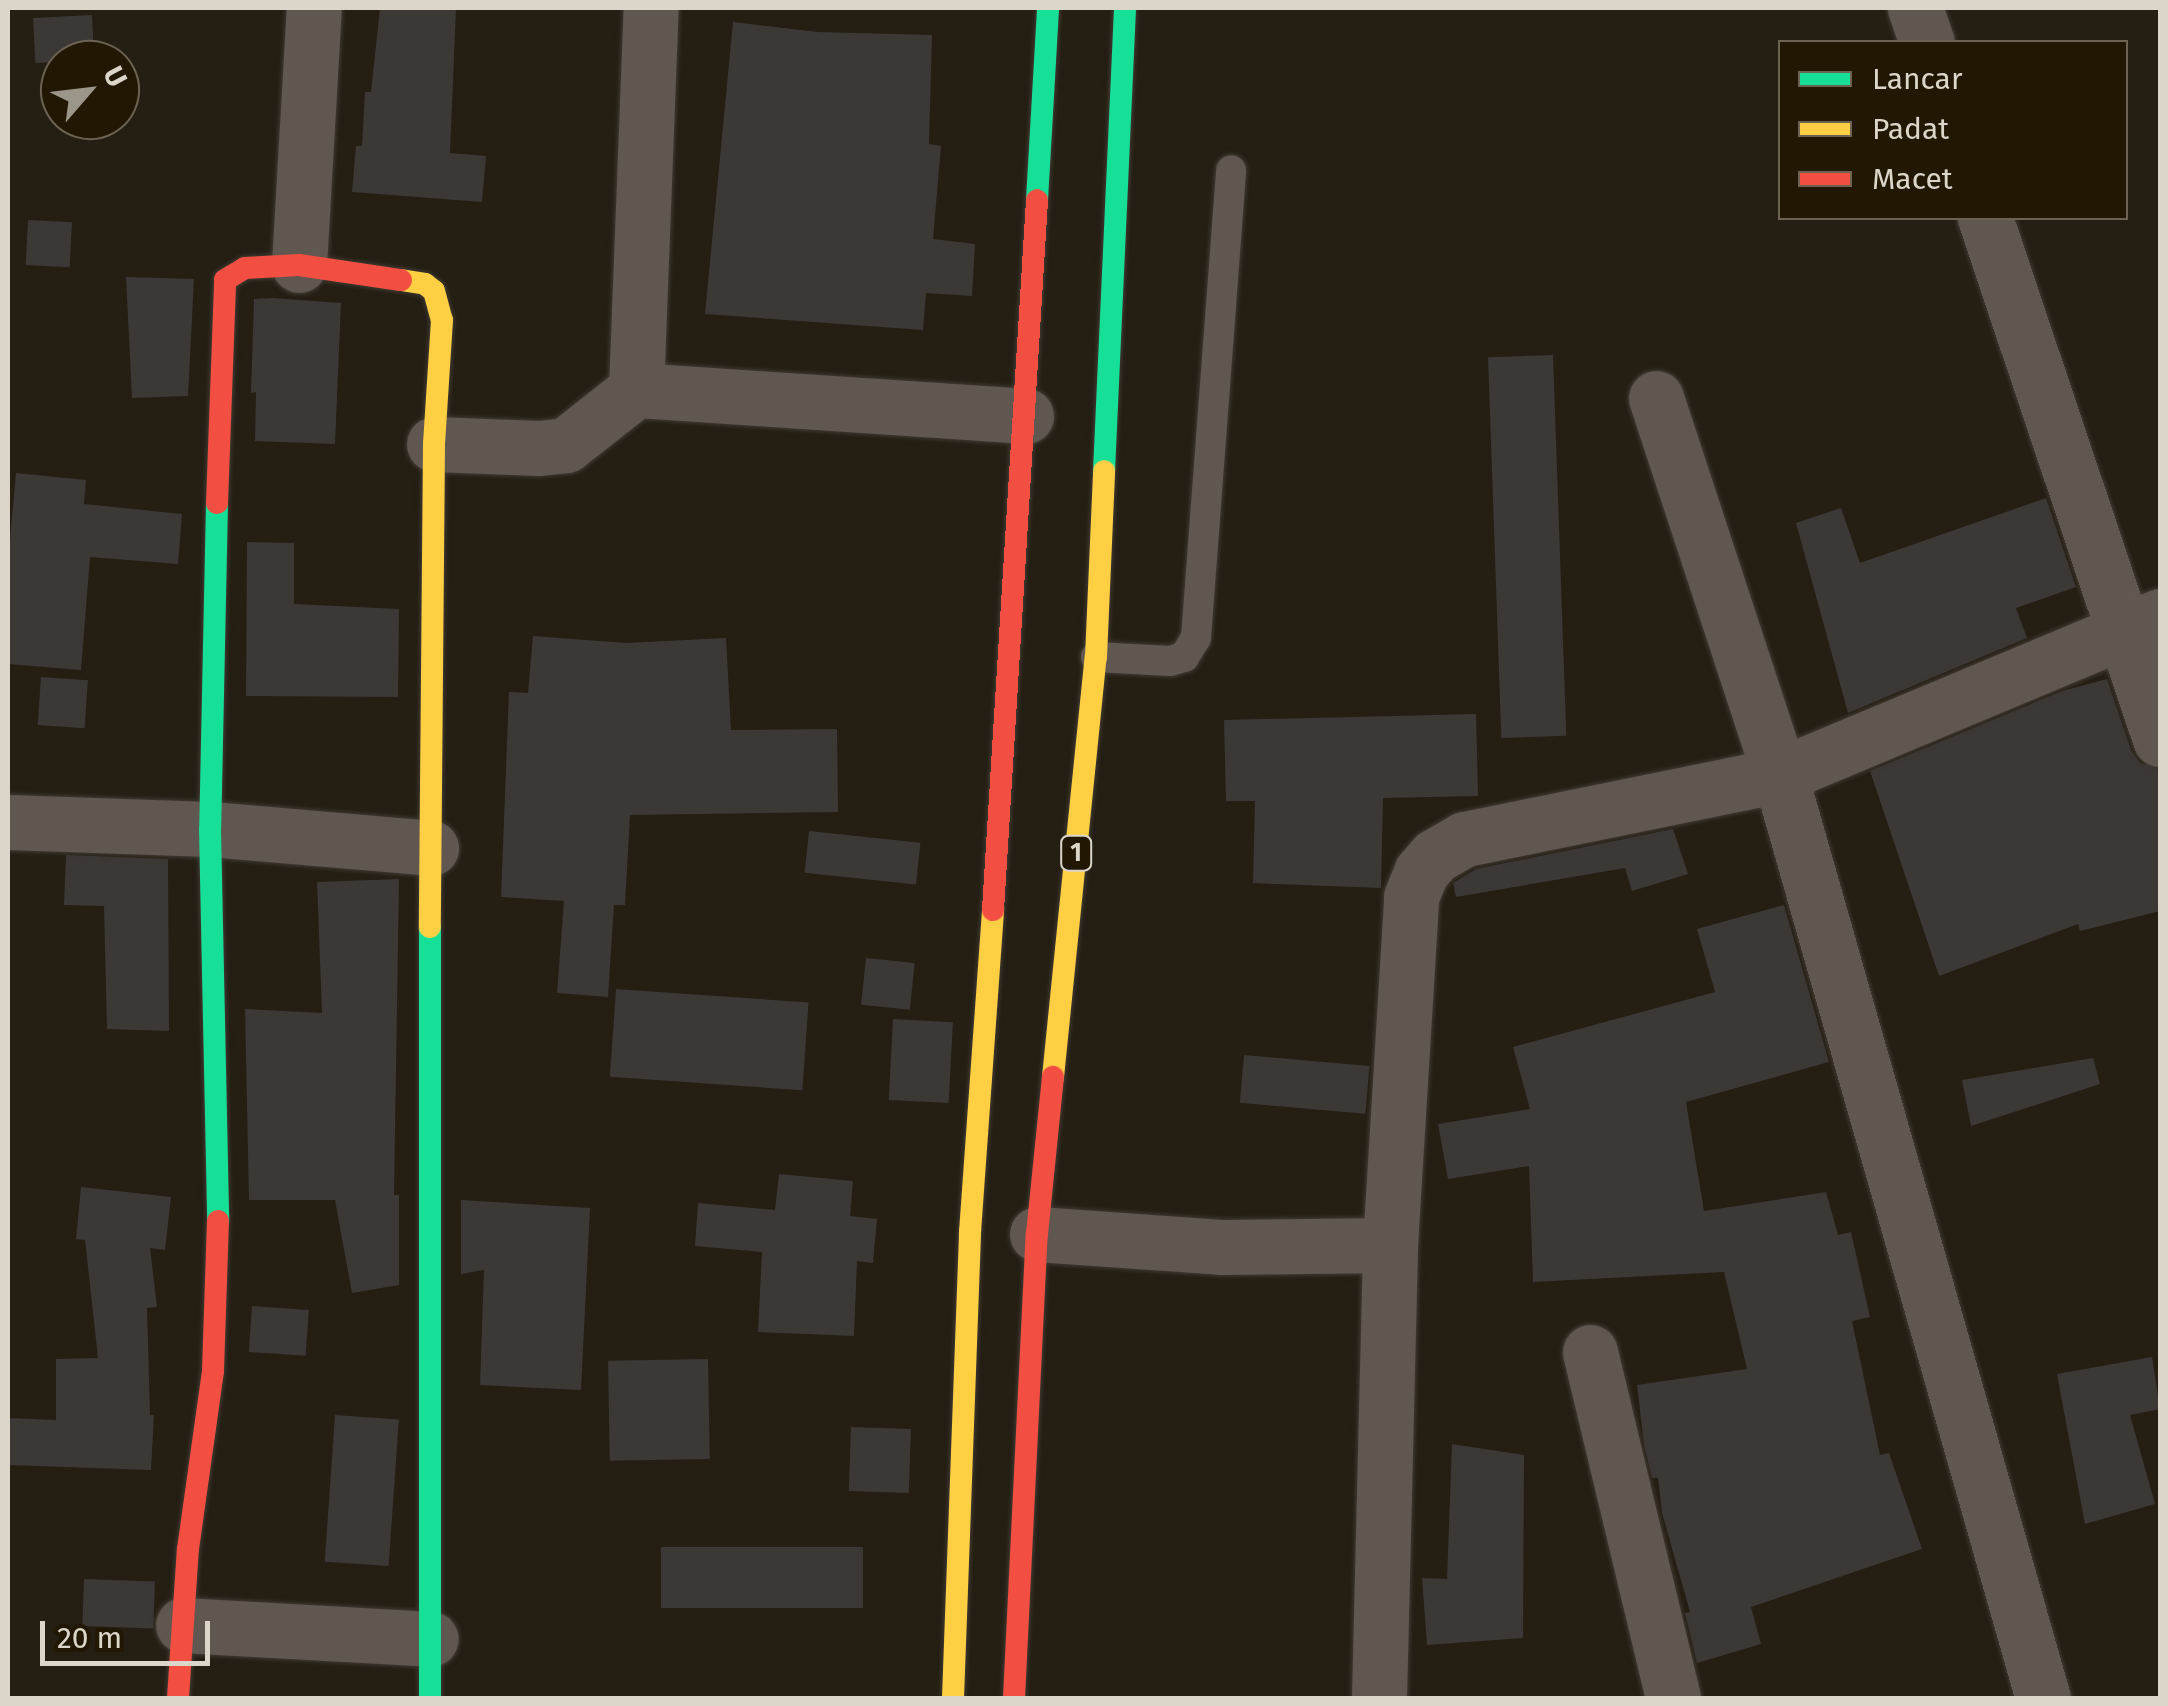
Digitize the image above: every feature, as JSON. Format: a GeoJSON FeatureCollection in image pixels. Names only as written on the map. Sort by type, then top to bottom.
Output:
{"type":"FeatureCollection","features":[{"type":"Feature","properties":{"kind":"main road"},"geometry":{"type":"LineString","coordinates":[[953,1698],[970,1232],[1026,416],[1048,8]]}},
{"type":"Feature","properties":{"kind":"main road","name":"1"},"geometry":{"type":"LineString","coordinates":[[1014,1698],[1037,1234],[1096,657],[1125,8]]}},
{"type":"Feature","properties":{"kind":"main road"},"geometry":{"type":"LineString","coordinates":[[178,1698],[188,1549],[213,1370],[217,1262],[217,990],[210,830],[224,280],[245,268],[298,266],[425,284],[434,291],[442,320],[434,444],[430,1698]]}},
{"type":"Feature","properties":{"kind":"street"},"geometry":{"type":"LineString","coordinates":[[298,266],[314,8]]}},
{"type":"Feature","properties":{"kind":"street"},"geometry":{"type":"LineString","coordinates":[[636,390],[651,8]]}},
{"type":"Feature","properties":{"kind":"street"},"geometry":{"type":"LineString","coordinates":[[1915,8],[1926,40]]}},
{"type":"Feature","properties":{"kind":"street"},"geometry":{"type":"LineString","coordinates":[[1986,220],[2142,624],[2160,739]]}},
{"type":"Feature","properties":{"kind":"street"},"geometry":{"type":"LineString","coordinates":[[434,444],[539,448],[566,445],[636,390],[1026,416]]}},
{"type":"Feature","properties":{"kind":"street"},"geometry":{"type":"LineString","coordinates":[[1656,398],[1780,775],[2043,1698]]}},
{"type":"Feature","properties":{"kind":"street"},"geometry":{"type":"LineString","coordinates":[[1379,1698],[1390,1245],[1412,897],[1421,872],[1435,856],[1466,838],[1780,775],[2142,624]]}},
{"type":"Feature","properties":{"kind":"street"},"geometry":{"type":"LineString","coordinates":[[8,822],[210,830],[431,848]]}},
{"type":"Feature","properties":{"kind":"street"},"geometry":{"type":"LineString","coordinates":[[1037,1234],[1221,1247],[1390,1245]]}},
{"type":"Feature","properties":{"kind":"street"},"geometry":{"type":"LineString","coordinates":[[1590,1352],[1674,1698]]}},
{"type":"Feature","properties":{"kind":"street"},"geometry":{"type":"LineString","coordinates":[[182,1625],[430,1639]]}},
{"type":"Feature","properties":{"kind":"lane"},"geometry":{"type":"LineString","coordinates":[[1096,657],[1170,661],[1184,657],[1196,638],[1231,170]]}},
{"type":"Feature","properties":{"kind":"building"},"geometry":{"type":"Polygon","coordinates":[[[380,8],[456,8],[450,153],[486,156],[482,202],[352,192],[356,146],[362,146],[365,92],[371,92],[380,8]]]}},
{"type":"Feature","properties":{"kind":"building"},"geometry":{"type":"Polygon","coordinates":[[[92,15],[93,40],[40,40],[40,63],[35,63],[33,18],[92,15]]]}},
{"type":"Feature","properties":{"kind":"building"},"geometry":{"type":"Polygon","coordinates":[[[733,22],[818,32],[932,35],[929,144],[941,146],[933,239],[975,244],[972,296],[926,293],[923,330],[705,314],[733,22]]]}},
{"type":"Feature","properties":{"kind":"building"},"geometry":{"type":"Polygon","coordinates":[[[28,220],[72,222],[70,267],[26,265],[28,220]]]}},
{"type":"Feature","properties":{"kind":"building"},"geometry":{"type":"Polygon","coordinates":[[[126,277],[194,279],[188,396],[132,398],[126,277]]]}},
{"type":"Feature","properties":{"kind":"building"},"geometry":{"type":"Polygon","coordinates":[[[254,299],[341,303],[335,444],[255,441],[256,392],[251,393],[254,299]]]}},
{"type":"Feature","properties":{"kind":"building"},"geometry":{"type":"Polygon","coordinates":[[[1553,355],[1566,736],[1501,738],[1488,357],[1553,355]]]}},
{"type":"Feature","properties":{"kind":"building"},"geometry":{"type":"Polygon","coordinates":[[[16,473],[86,480],[84,504],[182,514],[178,564],[90,557],[81,670],[8,664],[8,562],[16,473]]]}},
{"type":"Feature","properties":{"kind":"building"},"geometry":{"type":"Polygon","coordinates":[[[2046,498],[2076,587],[2016,608],[2027,638],[1848,713],[1796,523],[1841,508],[1860,563],[2046,498]]]}},
{"type":"Feature","properties":{"kind":"building"},"geometry":{"type":"Polygon","coordinates":[[[247,542],[294,543],[294,604],[399,609],[398,697],[246,696],[247,542]]]}},
{"type":"Feature","properties":{"kind":"building"},"geometry":{"type":"Polygon","coordinates":[[[533,636],[626,643],[726,638],[731,730],[837,729],[838,812],[630,815],[625,905],[614,905],[608,997],[557,993],[564,901],[501,897],[509,692],[528,693],[533,636]]]}},
{"type":"Feature","properties":{"kind":"building"},"geometry":{"type":"Polygon","coordinates":[[[41,677],[88,680],[85,728],[38,725],[41,677]]]}},
{"type":"Feature","properties":{"kind":"building"},"geometry":{"type":"Polygon","coordinates":[[[2107,679],[2131,750],[2140,763],[2158,769],[2160,775],[2160,911],[2080,931],[2078,924],[1939,976],[1870,771],[2062,691],[2107,679]]]}},
{"type":"Feature","properties":{"kind":"building"},"geometry":{"type":"Polygon","coordinates":[[[1476,714],[1478,796],[1383,798],[1381,888],[1253,883],[1255,801],[1226,801],[1224,720],[1476,714]]]}},
{"type":"Feature","properties":{"kind":"building"},"geometry":{"type":"Polygon","coordinates":[[[1673,829],[1688,874],[1632,891],[1625,868],[1456,897],[1453,883],[1476,869],[1673,829]]]}},
{"type":"Feature","properties":{"kind":"building"},"geometry":{"type":"Polygon","coordinates":[[[809,831],[920,843],[916,884],[805,873],[809,831]]]}},
{"type":"Feature","properties":{"kind":"building"},"geometry":{"type":"Polygon","coordinates":[[[66,855],[168,859],[169,1031],[107,1029],[104,906],[64,905],[66,855]]]}},
{"type":"Feature","properties":{"kind":"building"},"geometry":{"type":"Polygon","coordinates":[[[399,879],[394,1195],[399,1195],[399,1285],[352,1293],[335,1200],[249,1200],[245,1009],[322,1013],[317,882],[399,879]]]}},
{"type":"Feature","properties":{"kind":"building"},"geometry":{"type":"Polygon","coordinates":[[[1784,905],[1829,1062],[1686,1102],[1704,1211],[1826,1192],[1838,1235],[1851,1232],[1870,1317],[1852,1321],[1880,1455],[1889,1453],[1922,1549],[1751,1607],[1761,1644],[1697,1663],[1685,1613],[1690,1612],[1662,1513],[1658,1478],[1652,1478],[1644,1445],[1637,1385],[1747,1369],[1724,1272],[1533,1282],[1529,1166],[1448,1179],[1438,1124],[1530,1109],[1513,1047],[1715,992],[1697,929],[1784,905]]]}},
{"type":"Feature","properties":{"kind":"building"},"geometry":{"type":"Polygon","coordinates":[[[866,958],[915,963],[910,1010],[861,1005],[866,958]]]}},
{"type":"Feature","properties":{"kind":"building"},"geometry":{"type":"Polygon","coordinates":[[[616,989],[809,1002],[802,1090],[610,1077],[616,989]]]}},
{"type":"Feature","properties":{"kind":"building"},"geometry":{"type":"Polygon","coordinates":[[[893,1019],[953,1022],[949,1103],[889,1100],[893,1019]]]}},
{"type":"Feature","properties":{"kind":"building"},"geometry":{"type":"Polygon","coordinates":[[[1244,1055],[1370,1066],[1365,1114],[1240,1103],[1244,1055]]]}},
{"type":"Feature","properties":{"kind":"building"},"geometry":{"type":"Polygon","coordinates":[[[2093,1058],[2100,1084],[1971,1126],[1962,1080],[2093,1058]]]}},
{"type":"Feature","properties":{"kind":"building"},"geometry":{"type":"Polygon","coordinates":[[[779,1174],[853,1181],[850,1216],[877,1219],[873,1263],[857,1261],[854,1336],[758,1332],[762,1252],[695,1246],[698,1203],[775,1210],[779,1174]]]}},
{"type":"Feature","properties":{"kind":"building"},"geometry":{"type":"Polygon","coordinates":[[[81,1187],[171,1197],[165,1250],[150,1248],[157,1307],[147,1308],[150,1415],[154,1415],[151,1470],[8,1465],[8,1418],[56,1420],[56,1359],[98,1358],[85,1240],[76,1239],[81,1187]]]}},
{"type":"Feature","properties":{"kind":"building"},"geometry":{"type":"Polygon","coordinates":[[[461,1200],[590,1208],[581,1390],[480,1385],[484,1270],[461,1274],[461,1200]]]}},
{"type":"Feature","properties":{"kind":"building"},"geometry":{"type":"Polygon","coordinates":[[[252,1306],[309,1310],[306,1356],[249,1352],[252,1306]]]}},
{"type":"Feature","properties":{"kind":"building"},"geometry":{"type":"Polygon","coordinates":[[[2152,1357],[2160,1409],[2130,1415],[2155,1504],[2085,1524],[2057,1374],[2152,1357]]]}},
{"type":"Feature","properties":{"kind":"building"},"geometry":{"type":"Polygon","coordinates":[[[708,1359],[710,1459],[610,1461],[608,1361],[708,1359]]]}},
{"type":"Feature","properties":{"kind":"building"},"geometry":{"type":"Polygon","coordinates":[[[335,1415],[399,1419],[389,1566],[325,1562],[335,1415]]]}},
{"type":"Feature","properties":{"kind":"building"},"geometry":{"type":"Polygon","coordinates":[[[851,1427],[911,1429],[909,1493],[849,1491],[851,1427]]]}},
{"type":"Feature","properties":{"kind":"building"},"geometry":{"type":"Polygon","coordinates":[[[1452,1444],[1524,1455],[1523,1638],[1427,1645],[1422,1578],[1447,1579],[1452,1444]]]}},
{"type":"Feature","properties":{"kind":"building"},"geometry":{"type":"Polygon","coordinates":[[[661,1547],[863,1547],[863,1608],[661,1608],[661,1547]]]}},
{"type":"Feature","properties":{"kind":"building"},"geometry":{"type":"Polygon","coordinates":[[[84,1579],[155,1581],[153,1628],[82,1626],[84,1579]]]}},
{"type":"Feature","properties":{"kind":"traffic: fast"},"geometry":{"type":"LineString","coordinates":[[1037,200],[1048,8]]}},
{"type":"Feature","properties":{"kind":"traffic: fast"},"geometry":{"type":"LineString","coordinates":[[1104,471],[1125,8]]}},
{"type":"Feature","properties":{"kind":"traffic: fast"},"geometry":{"type":"LineString","coordinates":[[217,503],[210,829],[218,1221]]}},
{"type":"Feature","properties":{"kind":"traffic: fast"},"geometry":{"type":"LineString","coordinates":[[430,927],[430,1698]]}},
{"type":"Feature","properties":{"kind":"traffic: slow"},"geometry":{"type":"LineString","coordinates":[[401,280],[425,284],[434,291],[442,320],[434,444],[430,927]]}},
{"type":"Feature","properties":{"kind":"traffic: slow"},"geometry":{"type":"LineString","coordinates":[[1053,1077],[1096,657],[1104,471]]}},
{"type":"Feature","properties":{"kind":"traffic: slow"},"geometry":{"type":"LineString","coordinates":[[953,1698],[970,1232],[993,910]]}},
{"type":"Feature","properties":{"kind":"traffic: jam"},"geometry":{"type":"LineString","coordinates":[[993,910],[1037,200]]}},
{"type":"Feature","properties":{"kind":"traffic: jam"},"geometry":{"type":"LineString","coordinates":[[217,503],[225,280],[245,268],[299,265],[401,280]]}},
{"type":"Feature","properties":{"kind":"traffic: jam"},"geometry":{"type":"LineString","coordinates":[[1014,1698],[1037,1234],[1053,1077]]}},
{"type":"Feature","properties":{"kind":"traffic: jam"},"geometry":{"type":"LineString","coordinates":[[178,1698],[188,1549],[213,1371],[218,1221]]}}]}
